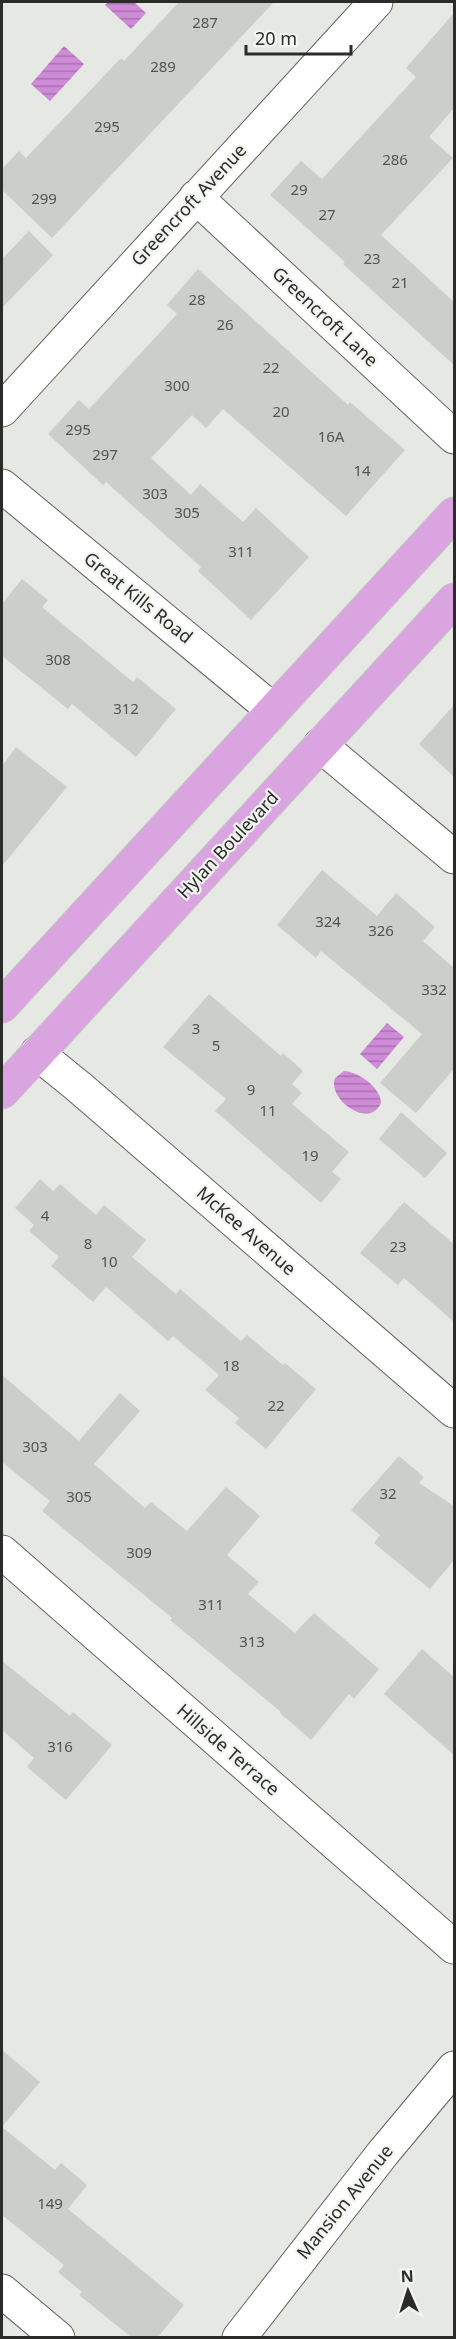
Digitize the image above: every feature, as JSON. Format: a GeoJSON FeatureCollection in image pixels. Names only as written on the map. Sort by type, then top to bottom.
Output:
{"type":"FeatureCollection","features":[{"type":"Feature","properties":{"kind":"main road"},"geometry":{"type":"LineString","coordinates":[[2,1006],[454,514]]}},
{"type":"Feature","properties":{"kind":"main road","name":"Hylan Boulevard"},"geometry":{"type":"LineString","coordinates":[[2,1092],[454,600]]}},
{"type":"Feature","properties":{"kind":"street","name":"Greencroft Avenue"},"geometry":{"type":"LineString","coordinates":[[2,410],[376,2]]}},
{"type":"Feature","properties":{"kind":"street","name":"Greencroft Lane"},"geometry":{"type":"LineString","coordinates":[[196,197],[454,437]]}},
{"type":"Feature","properties":{"kind":"street","name":"Great Kills Road"},"geometry":{"type":"LineString","coordinates":[[2,486],[273,710]]}},
{"type":"Feature","properties":{"kind":"street"},"geometry":{"type":"LineString","coordinates":[[320,745],[454,857]]}},
{"type":"Feature","properties":{"kind":"street","name":"McKee Avenue"},"geometry":{"type":"LineString","coordinates":[[37,1053],[454,1411]]}},
{"type":"Feature","properties":{"kind":"street","name":"Hillside Terrace"},"geometry":{"type":"LineString","coordinates":[[2,1552],[454,1947]]}},
{"type":"Feature","properties":{"kind":"street","name":"Mansion Avenue"},"geometry":{"type":"LineString","coordinates":[[238,2337],[383,2153],[454,2068]]}},
{"type":"Feature","properties":{"kind":"street"},"geometry":{"type":"LineString","coordinates":[[2,2291],[58,2337]]}},
{"type":"Feature","properties":{"kind":"shaded area"},"geometry":{"type":"Polygon","coordinates":[[[108,2],[134,2],[146,13],[131,29],[105,5],[108,2]]]}},
{"type":"Feature","properties":{"kind":"shaded area"},"geometry":{"type":"Polygon","coordinates":[[[64,46],[84,64],[50,101],[31,84],[64,46]]]}},
{"type":"Feature","properties":{"kind":"shaded area"},"geometry":{"type":"Polygon","coordinates":[[[387,1023],[404,1037],[377,1069],[360,1054],[387,1023]]]}},
{"type":"Feature","properties":{"kind":"shaded area"},"geometry":{"type":"Polygon","coordinates":[[[344,1071],[356,1074],[377,1092],[381,1103],[375,1111],[368,1113],[350,1109],[337,1095],[334,1086],[335,1078],[344,1071]]]}},
{"type":"Feature","properties":{"kind":"building"},"geometry":{"type":"Polygon","coordinates":[[[179,2],[274,2],[52,238],[2,190],[2,169],[19,151],[26,158],[121,58],[124,61],[179,2]]]}},
{"type":"Feature","properties":{"kind":"building"},"geometry":{"type":"Polygon","coordinates":[[[454,13],[454,108],[429,137],[453,158],[381,235],[454,302],[454,365],[270,195],[301,161],[322,179],[416,77],[406,68],[454,13]]]}},
{"type":"Feature","properties":{"kind":"building"},"geometry":{"type":"Polygon","coordinates":[[[29,231],[53,255],[2,308],[2,259],[29,231]]]}},
{"type":"Feature","properties":{"kind":"building"},"geometry":{"type":"Polygon","coordinates":[[[198,269],[348,405],[350,402],[405,450],[346,516],[223,409],[206,428],[192,415],[151,458],[191,495],[200,484],[243,522],[256,508],[309,557],[251,620],[198,571],[201,567],[106,482],[103,485],[48,434],[79,400],[89,409],[177,314],[167,305],[198,269]]]}},
{"type":"Feature","properties":{"kind":"building"},"geometry":{"type":"Polygon","coordinates":[[[22,579],[48,600],[42,607],[133,682],[137,677],[176,709],[136,757],[72,704],[68,709],[2,656],[2,604],[22,579]]]}},
{"type":"Feature","properties":{"kind":"building"},"geometry":{"type":"Polygon","coordinates":[[[454,705],[454,777],[419,744],[454,705]]]}},
{"type":"Feature","properties":{"kind":"building"},"geometry":{"type":"Polygon","coordinates":[[[16,747],[67,787],[2,866],[2,766],[16,747]]]}},
{"type":"Feature","properties":{"kind":"building"},"geometry":{"type":"Polygon","coordinates":[[[322,870],[377,916],[396,893],[435,927],[423,941],[454,968],[454,1069],[416,1113],[380,1083],[422,1034],[321,951],[316,958],[277,925],[322,870]]]}},
{"type":"Feature","properties":{"kind":"building"},"geometry":{"type":"Polygon","coordinates":[[[209,994],[281,1056],[283,1053],[303,1071],[292,1084],[302,1093],[292,1104],[349,1152],[332,1172],[341,1179],[321,1203],[215,1111],[226,1099],[163,1047],[209,994]]]}},
{"type":"Feature","properties":{"kind":"building"},"geometry":{"type":"Polygon","coordinates":[[[401,1112],[447,1153],[425,1178],[379,1139],[401,1112]]]}},
{"type":"Feature","properties":{"kind":"building"},"geometry":{"type":"Polygon","coordinates":[[[40,1179],[53,1191],[60,1184],[96,1215],[104,1205],[146,1240],[132,1257],[176,1294],[180,1289],[241,1341],[247,1335],[316,1389],[266,1449],[235,1423],[239,1418],[205,1390],[219,1375],[173,1336],[168,1341],[106,1287],[93,1302],[51,1266],[59,1257],[29,1231],[34,1225],[15,1208],[40,1179]]]}},
{"type":"Feature","properties":{"kind":"building"},"geometry":{"type":"Polygon","coordinates":[[[404,1202],[454,1244],[454,1322],[404,1278],[398,1285],[360,1253],[404,1202]]]}},
{"type":"Feature","properties":{"kind":"building"},"geometry":{"type":"Polygon","coordinates":[[[2,1375],[79,1441],[120,1393],[140,1411],[94,1464],[145,1508],[151,1502],[187,1531],[226,1487],[260,1516],[227,1555],[259,1582],[248,1594],[295,1633],[314,1613],[379,1669],[354,1699],[349,1694],[311,1740],[281,1712],[170,1620],[172,1618],[42,1511],[50,1501],[2,1462],[2,1375]]]}},
{"type":"Feature","properties":{"kind":"building"},"geometry":{"type":"Polygon","coordinates":[[[399,1456],[424,1477],[419,1483],[454,1506],[454,1560],[430,1589],[374,1543],[380,1535],[351,1510],[399,1456]]]}},
{"type":"Feature","properties":{"kind":"building"},"geometry":{"type":"Polygon","coordinates":[[[422,1649],[454,1677],[454,1755],[384,1694],[422,1649]]]}},
{"type":"Feature","properties":{"kind":"building"},"geometry":{"type":"Polygon","coordinates":[[[2,1661],[70,1716],[73,1712],[112,1745],[66,1800],[27,1767],[34,1758],[2,1730],[2,1661]]]}},
{"type":"Feature","properties":{"kind":"building"},"geometry":{"type":"Polygon","coordinates":[[[2,2050],[40,2082],[2,2127],[2,2050]]]}},
{"type":"Feature","properties":{"kind":"building"},"geometry":{"type":"Polygon","coordinates":[[[2,2127],[55,2170],[61,2163],[87,2185],[68,2209],[184,2305],[158,2337],[131,2337],[79,2295],[82,2292],[58,2272],[64,2265],[2,2215],[2,2127]]]}}]}
